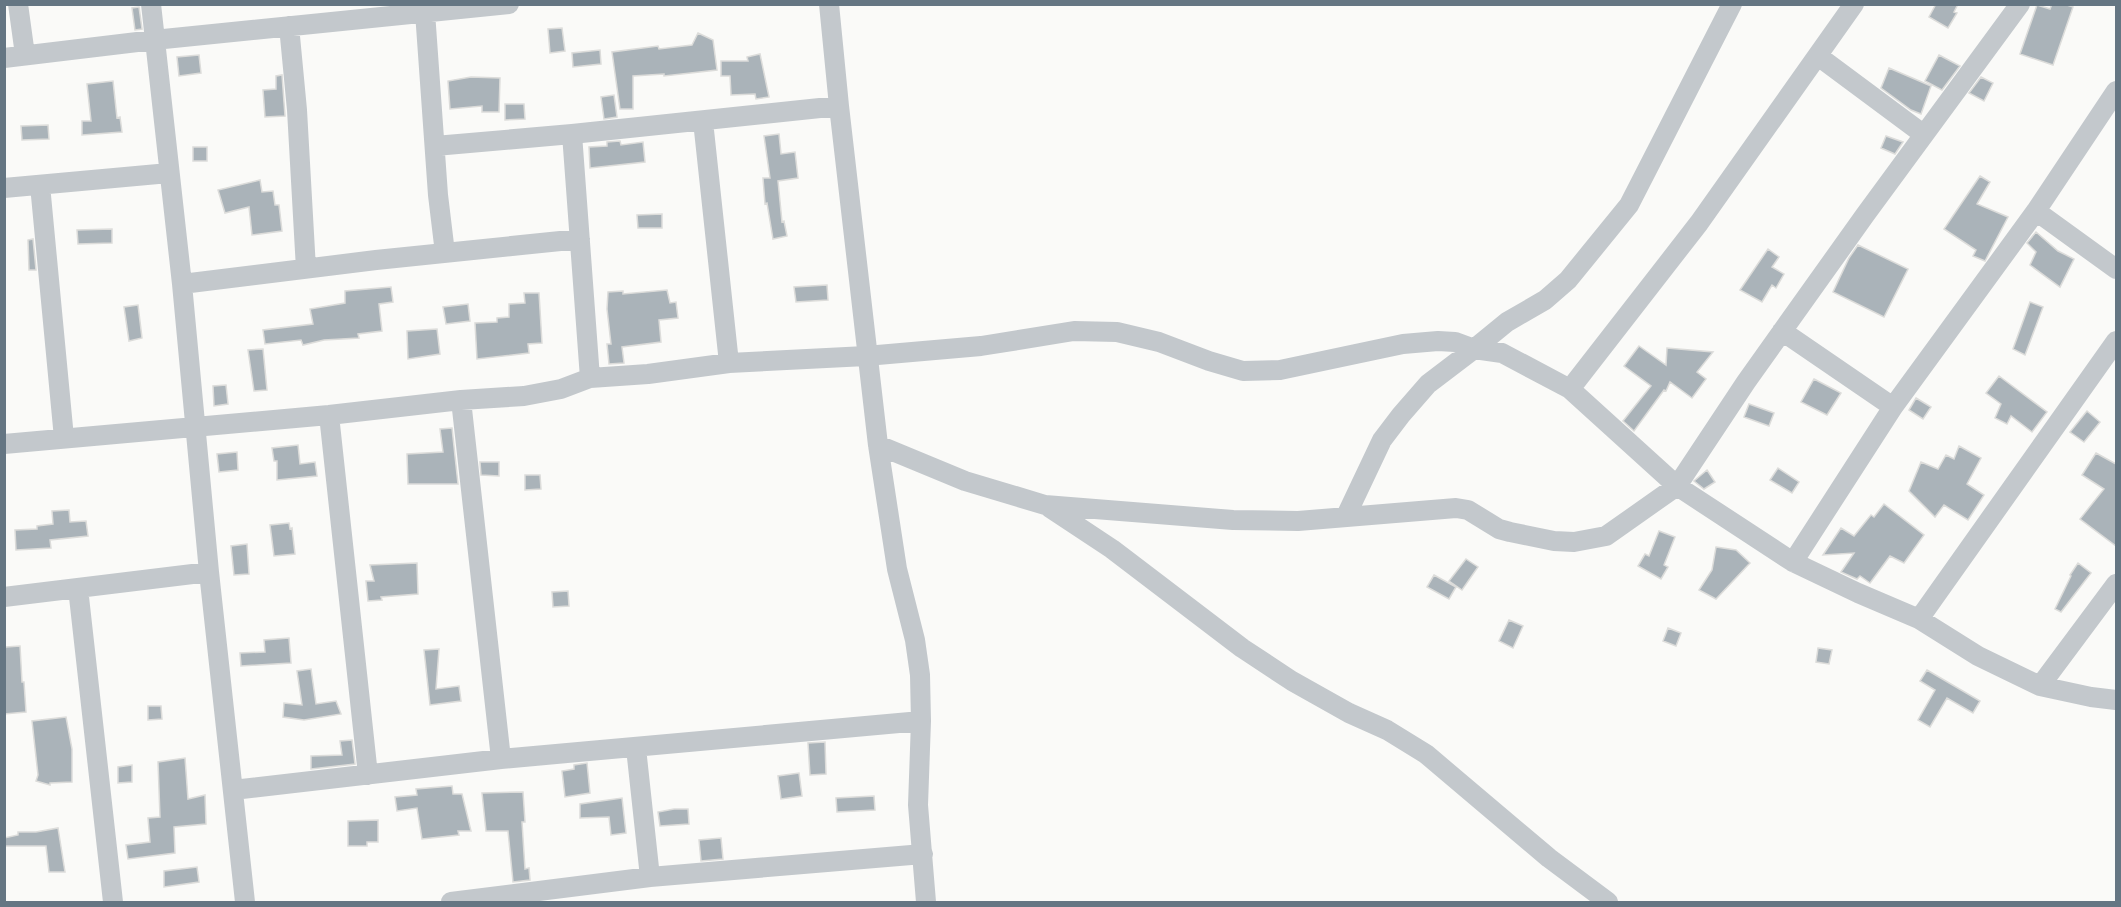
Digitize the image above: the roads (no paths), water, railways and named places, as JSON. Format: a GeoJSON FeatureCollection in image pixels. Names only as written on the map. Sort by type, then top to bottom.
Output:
{"type":"FeatureCollection","features":[{"type":"Feature","properties":{"kind":"street"},"geometry":{"type":"LineString","coordinates":[[18,4],[25,55]]}},
{"type":"Feature","properties":{"kind":"street"},"geometry":{"type":"LineString","coordinates":[[151,4],[245,903]]}},
{"type":"Feature","properties":{"kind":"street"},"geometry":{"type":"LineString","coordinates":[[4,58],[154,40],[509,4]]}},
{"type":"Feature","properties":{"kind":"street"},"geometry":{"type":"LineString","coordinates":[[830,4],[866,356],[897,570],[915,640],[920,675],[918,805],[926,903]]}},
{"type":"Feature","properties":{"kind":"street"},"geometry":{"type":"LineString","coordinates":[[1346,516],[1382,440],[1428,384],[1507,322],[1545,300],[1568,280],[1629,205],[1732,4]]}},
{"type":"Feature","properties":{"kind":"street"},"geometry":{"type":"LineString","coordinates":[[1570,389],[1699,223],[1854,4]]}},
{"type":"Feature","properties":{"kind":"street"},"geometry":{"type":"LineString","coordinates":[[878,445],[964,481],[1045,505],[1233,520],[1298,521],[1456,508],[1468,510],[1499,529],[1554,541],[1574,542],[1606,536],[1677,486],[1782,332],[1923,134],[2020,4]]}},
{"type":"Feature","properties":{"kind":"street"},"geometry":{"type":"LineString","coordinates":[[425,12],[438,195],[445,253]]}},
{"type":"Feature","properties":{"kind":"street"},"geometry":{"type":"LineString","coordinates":[[289,26],[297,110],[306,269]]}},
{"type":"Feature","properties":{"kind":"street"},"geometry":{"type":"LineString","coordinates":[[1818,56],[1923,134]]}},
{"type":"Feature","properties":{"kind":"street"},"geometry":{"type":"LineString","coordinates":[[1793,562],[1893,407],[2036,211],[2116,91]]}},
{"type":"Feature","properties":{"kind":"street"},"geometry":{"type":"LineString","coordinates":[[435,146],[839,106]]}},
{"type":"Feature","properties":{"kind":"street"},"geometry":{"type":"LineString","coordinates":[[703,121],[729,363]]}},
{"type":"Feature","properties":{"kind":"street"},"geometry":{"type":"LineString","coordinates":[[572,134],[590,378]]}},
{"type":"Feature","properties":{"kind":"street"},"geometry":{"type":"LineString","coordinates":[[4,188],[169,173]]}},
{"type":"Feature","properties":{"kind":"street"},"geometry":{"type":"LineString","coordinates":[[40,185],[64,438]]}},
{"type":"Feature","properties":{"kind":"street"},"geometry":{"type":"LineString","coordinates":[[2036,211],[2116,269]]}},
{"type":"Feature","properties":{"kind":"street"},"geometry":{"type":"LineString","coordinates":[[182,284],[580,239]]}},
{"type":"Feature","properties":{"kind":"street"},"geometry":{"type":"LineString","coordinates":[[4,444],[329,415],[461,400],[524,396],[561,389],[590,378],[729,363],[866,356],[981,346],[1074,331],[1117,332],[1159,342],[1243,371],[1280,370],[1392,346],[1426,342],[1455,342],[1474,349],[1502,353],[1570,389],[1677,486],[1793,562],[1857,593],[1919,619],[1978,656],[2040,686],[2116,700]]}},
{"type":"Feature","properties":{"kind":"street"},"geometry":{"type":"LineString","coordinates":[[1782,332],[1893,407]]}},
{"type":"Feature","properties":{"kind":"street"},"geometry":{"type":"LineString","coordinates":[[1919,619],[2116,341]]}},
{"type":"Feature","properties":{"kind":"street"},"geometry":{"type":"LineString","coordinates":[[461,400],[501,759]]}},
{"type":"Feature","properties":{"kind":"street"},"geometry":{"type":"LineString","coordinates":[[329,415],[368,775]]}},
{"type":"Feature","properties":{"kind":"street"},"geometry":{"type":"LineString","coordinates":[[1045,505],[1112,549],[1242,648],[1301,686],[1349,713],[1387,730],[1426,754],[1550,858],[1608,903]]}},
{"type":"Feature","properties":{"kind":"street"},"geometry":{"type":"LineString","coordinates":[[4,597],[209,572]]}},
{"type":"Feature","properties":{"kind":"street"},"geometry":{"type":"LineString","coordinates":[[2040,686],[2116,584]]}},
{"type":"Feature","properties":{"kind":"street"},"geometry":{"type":"LineString","coordinates":[[78,588],[113,903]]}},
{"type":"Feature","properties":{"kind":"street"},"geometry":{"type":"LineString","coordinates":[[232,790],[501,759],[921,721]]}},
{"type":"Feature","properties":{"kind":"street"},"geometry":{"type":"LineString","coordinates":[[636,748],[650,877]]}},
{"type":"Feature","properties":{"kind":"street"},"geometry":{"type":"LineString","coordinates":[[451,903],[512,899],[650,877],[923,854]]}}]}
